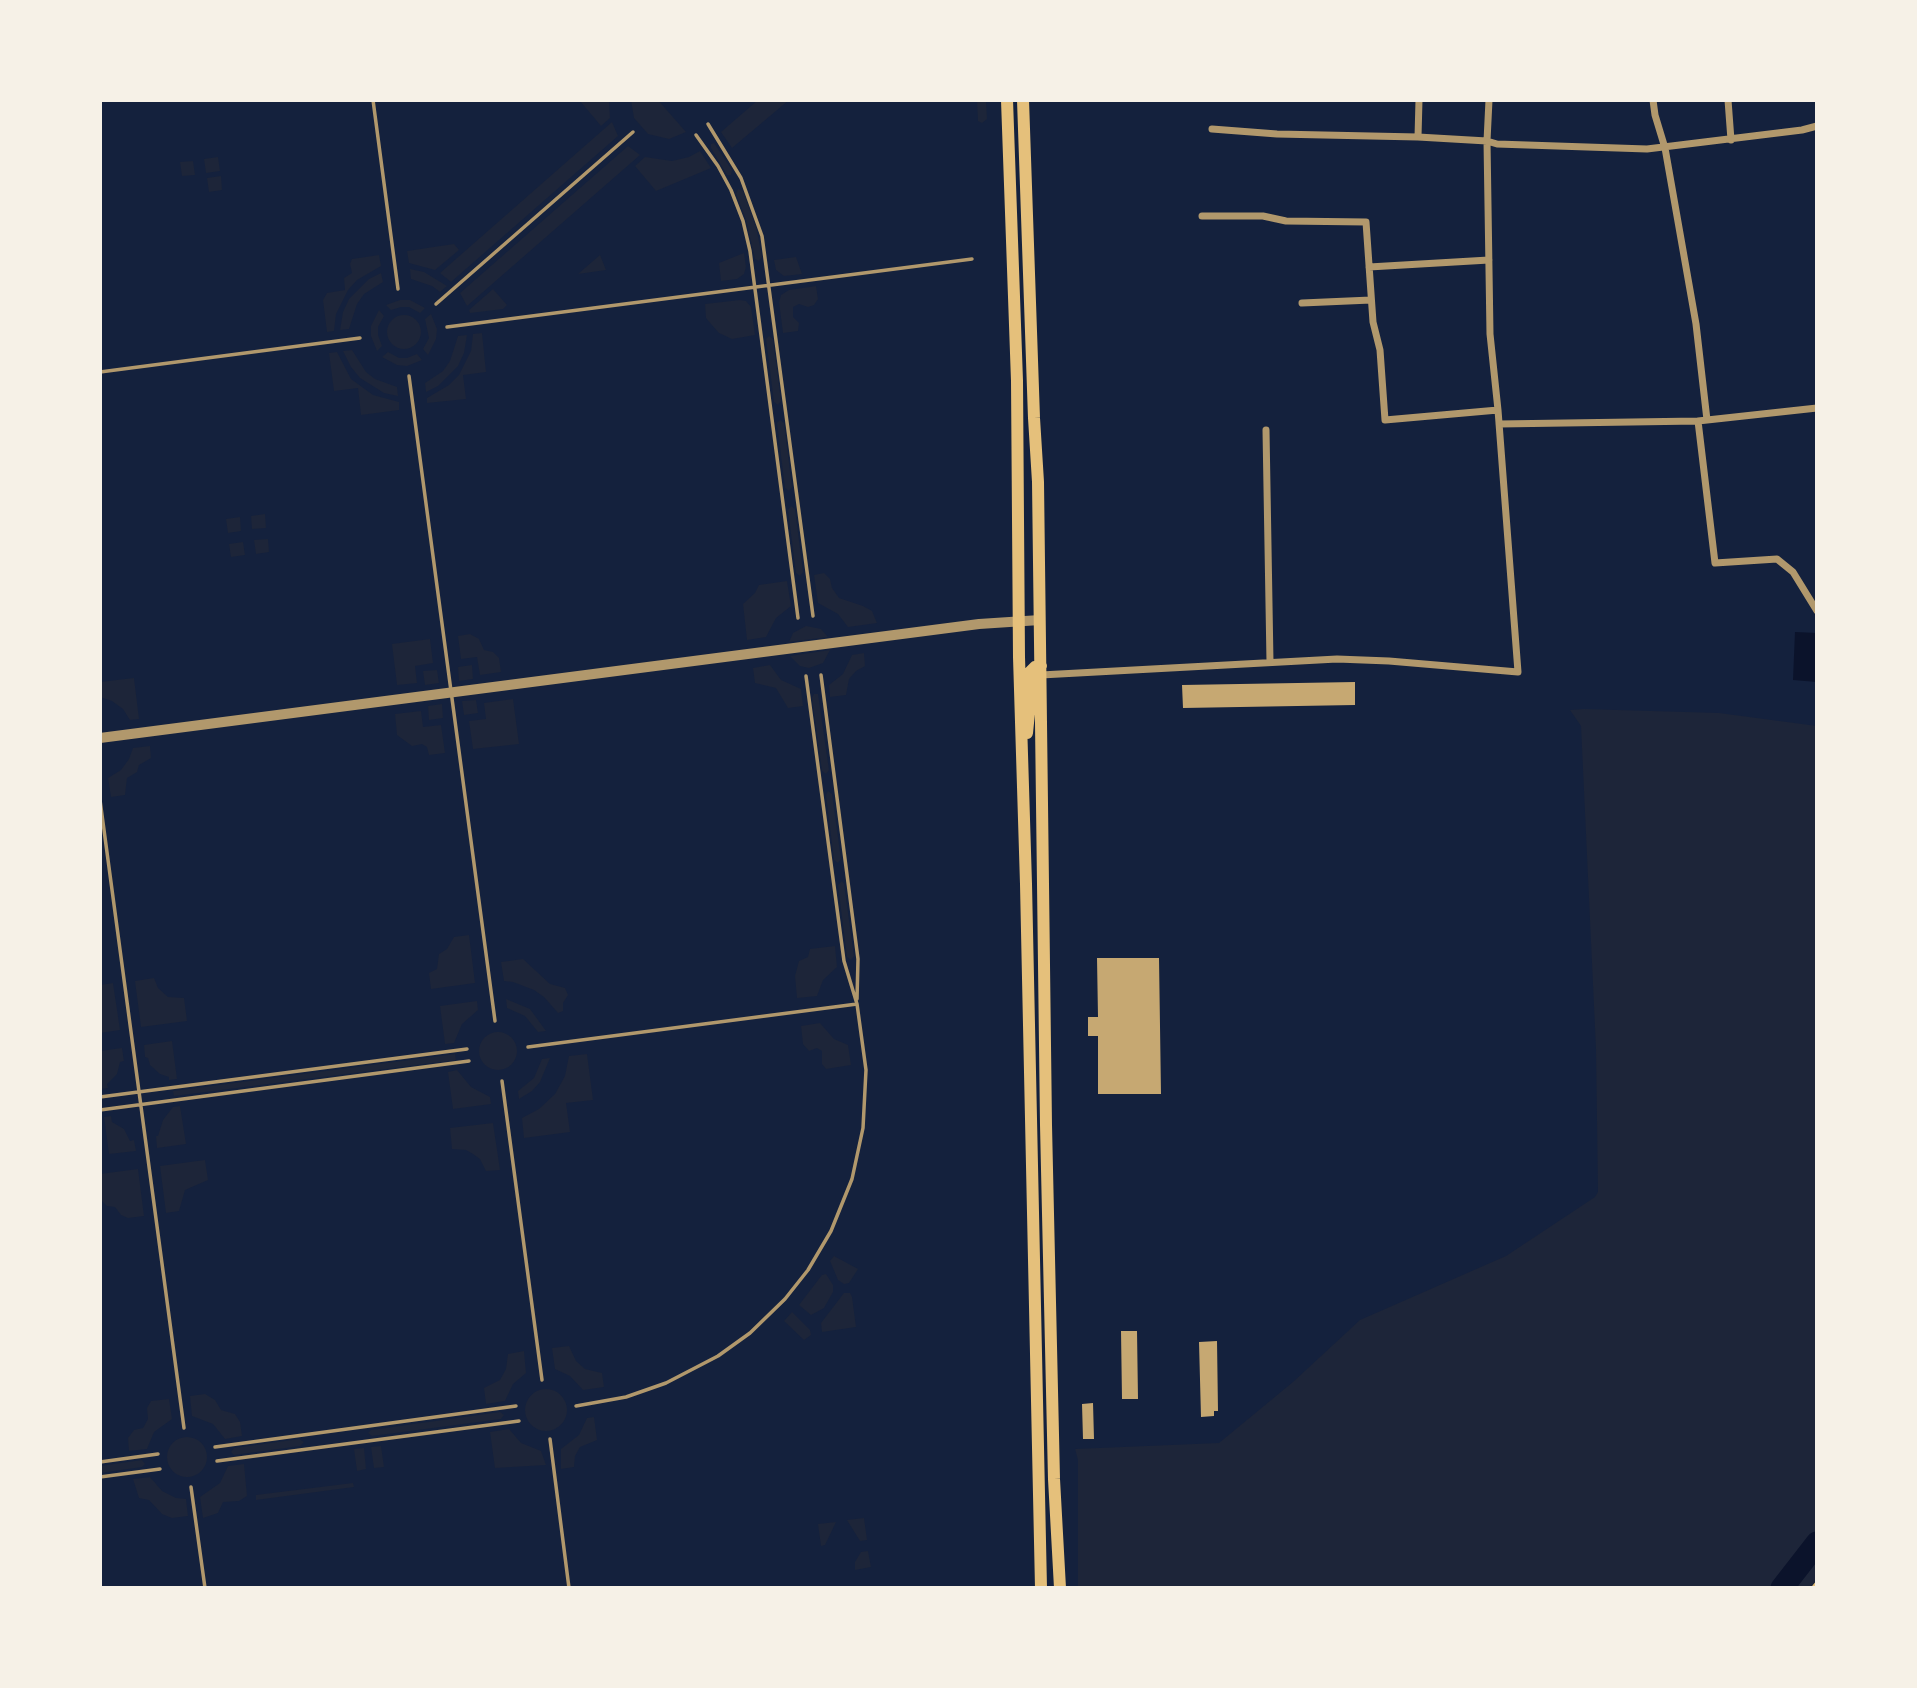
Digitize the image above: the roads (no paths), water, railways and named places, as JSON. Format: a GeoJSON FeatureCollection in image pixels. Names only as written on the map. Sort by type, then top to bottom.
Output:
{"type":"FeatureCollection","features":[{"type":"Feature","properties":{"kind":"main road"},"geometry":{"type":"LineString","coordinates":[[1007,100],[1017,381],[1018,621],[1027,898],[1041,1588]]}},
{"type":"Feature","properties":{"kind":"main road"},"geometry":{"type":"LineString","coordinates":[[1023,100],[1038,482],[1046,1125],[1054,1479],[1060,1588]]}},
{"type":"Feature","properties":{"kind":"main road"},"geometry":{"type":"LineString","coordinates":[[1022,771],[1029,713],[1029,673],[1032,668],[1041,671]]}},
{"type":"Feature","properties":{"kind":"street"},"geometry":{"type":"LineString","coordinates":[[1418,137],[1419,100]]}},
{"type":"Feature","properties":{"kind":"street"},"geometry":{"type":"LineString","coordinates":[[1041,671],[1337,659],[1517,672],[1490,334],[1487,141],[1489,100]]}},
{"type":"Feature","properties":{"kind":"street"},"geometry":{"type":"LineString","coordinates":[[1653,100],[1665,148],[1696,324],[1707,420]]}},
{"type":"Feature","properties":{"kind":"street"},"geometry":{"type":"LineString","coordinates":[[1728,100],[1731,140]]}},
{"type":"Feature","properties":{"kind":"street"},"geometry":{"type":"LineString","coordinates":[[1212,128],[1278,134],[1418,137],[1538,146],[1665,148],[1817,126]]}},
{"type":"Feature","properties":{"kind":"street"},"geometry":{"type":"LineString","coordinates":[[1202,216],[1263,216],[1286,221],[1366,222],[1373,322],[1380,350],[1385,420],[1498,410]]}},
{"type":"Feature","properties":{"kind":"street"},"geometry":{"type":"LineString","coordinates":[[1369,267],[1489,260]]}},
{"type":"Feature","properties":{"kind":"street"},"geometry":{"type":"LineString","coordinates":[[1301,303],[1371,300]]}},
{"type":"Feature","properties":{"kind":"street"},"geometry":{"type":"LineString","coordinates":[[1499,424],[1698,421],[1817,408]]}},
{"type":"Feature","properties":{"kind":"street"},"geometry":{"type":"LineString","coordinates":[[1698,421],[1715,563],[1777,559],[1793,572],[1817,611]]}},
{"type":"Feature","properties":{"kind":"street"},"geometry":{"type":"LineString","coordinates":[[1266,430],[1270,662]]}},
{"type":"Feature","properties":{"kind":"street"},"geometry":{"type":"LineString","coordinates":[[100,738],[1040,620]]}},
{"type":"Feature","properties":{"kind":"lane"},"geometry":{"type":"LineString","coordinates":[[373,100],[398,289]]}},
{"type":"Feature","properties":{"kind":"lane"},"geometry":{"type":"LineString","coordinates":[[708,124],[732,161],[749,196],[762,236],[813,616]]}},
{"type":"Feature","properties":{"kind":"lane"},"geometry":{"type":"LineString","coordinates":[[436,304],[633,132]]}},
{"type":"Feature","properties":{"kind":"lane"},"geometry":{"type":"LineString","coordinates":[[696,135],[718,166],[738,207],[750,251],[798,618]]}},
{"type":"Feature","properties":{"kind":"lane"},"geometry":{"type":"LineString","coordinates":[[447,327],[972,259]]}},
{"type":"Feature","properties":{"kind":"lane"},"geometry":{"type":"LineString","coordinates":[[100,372],[360,338]]}},
{"type":"Feature","properties":{"kind":"lane"},"geometry":{"type":"LineString","coordinates":[[409,376],[495,1021]]}},
{"type":"Feature","properties":{"kind":"lane"},"geometry":{"type":"LineString","coordinates":[[576,1406],[644,1391],[700,1367],[736,1344],[768,1317],[808,1270],[842,1208],[859,1154],[866,1100],[866,1070],[857,1004],[858,959],[821,675]]}},
{"type":"Feature","properties":{"kind":"lane"},"geometry":{"type":"LineString","coordinates":[[806,677],[844,961],[857,1004]]}},
{"type":"Feature","properties":{"kind":"lane"},"geometry":{"type":"LineString","coordinates":[[100,800],[184,1428]]}},
{"type":"Feature","properties":{"kind":"lane"},"geometry":{"type":"LineString","coordinates":[[528,1047],[857,1004]]}},
{"type":"Feature","properties":{"kind":"lane"},"geometry":{"type":"LineString","coordinates":[[100,1097],[467,1049]]}},
{"type":"Feature","properties":{"kind":"lane"},"geometry":{"type":"LineString","coordinates":[[100,1110],[469,1061]]}},
{"type":"Feature","properties":{"kind":"lane"},"geometry":{"type":"LineString","coordinates":[[502,1081],[542,1380]]}},
{"type":"Feature","properties":{"kind":"lane"},"geometry":{"type":"LineString","coordinates":[[215,1447],[516,1406]]}},
{"type":"Feature","properties":{"kind":"lane"},"geometry":{"type":"LineString","coordinates":[[217,1461],[519,1421]]}},
{"type":"Feature","properties":{"kind":"lane"},"geometry":{"type":"LineString","coordinates":[[550,1439],[569,1588]]}},
{"type":"Feature","properties":{"kind":"lane"},"geometry":{"type":"LineString","coordinates":[[100,1462],[158,1454]]}},
{"type":"Feature","properties":{"kind":"lane"},"geometry":{"type":"LineString","coordinates":[[100,1477],[160,1469]]}},
{"type":"Feature","properties":{"kind":"lane"},"geometry":{"type":"LineString","coordinates":[[191,1487],[205,1588]]}},
{"type":"Feature","properties":{"kind":"waterway"},"geometry":{"type":"LineString","coordinates":[[1782,1588],[1817,1543]]}}]}
